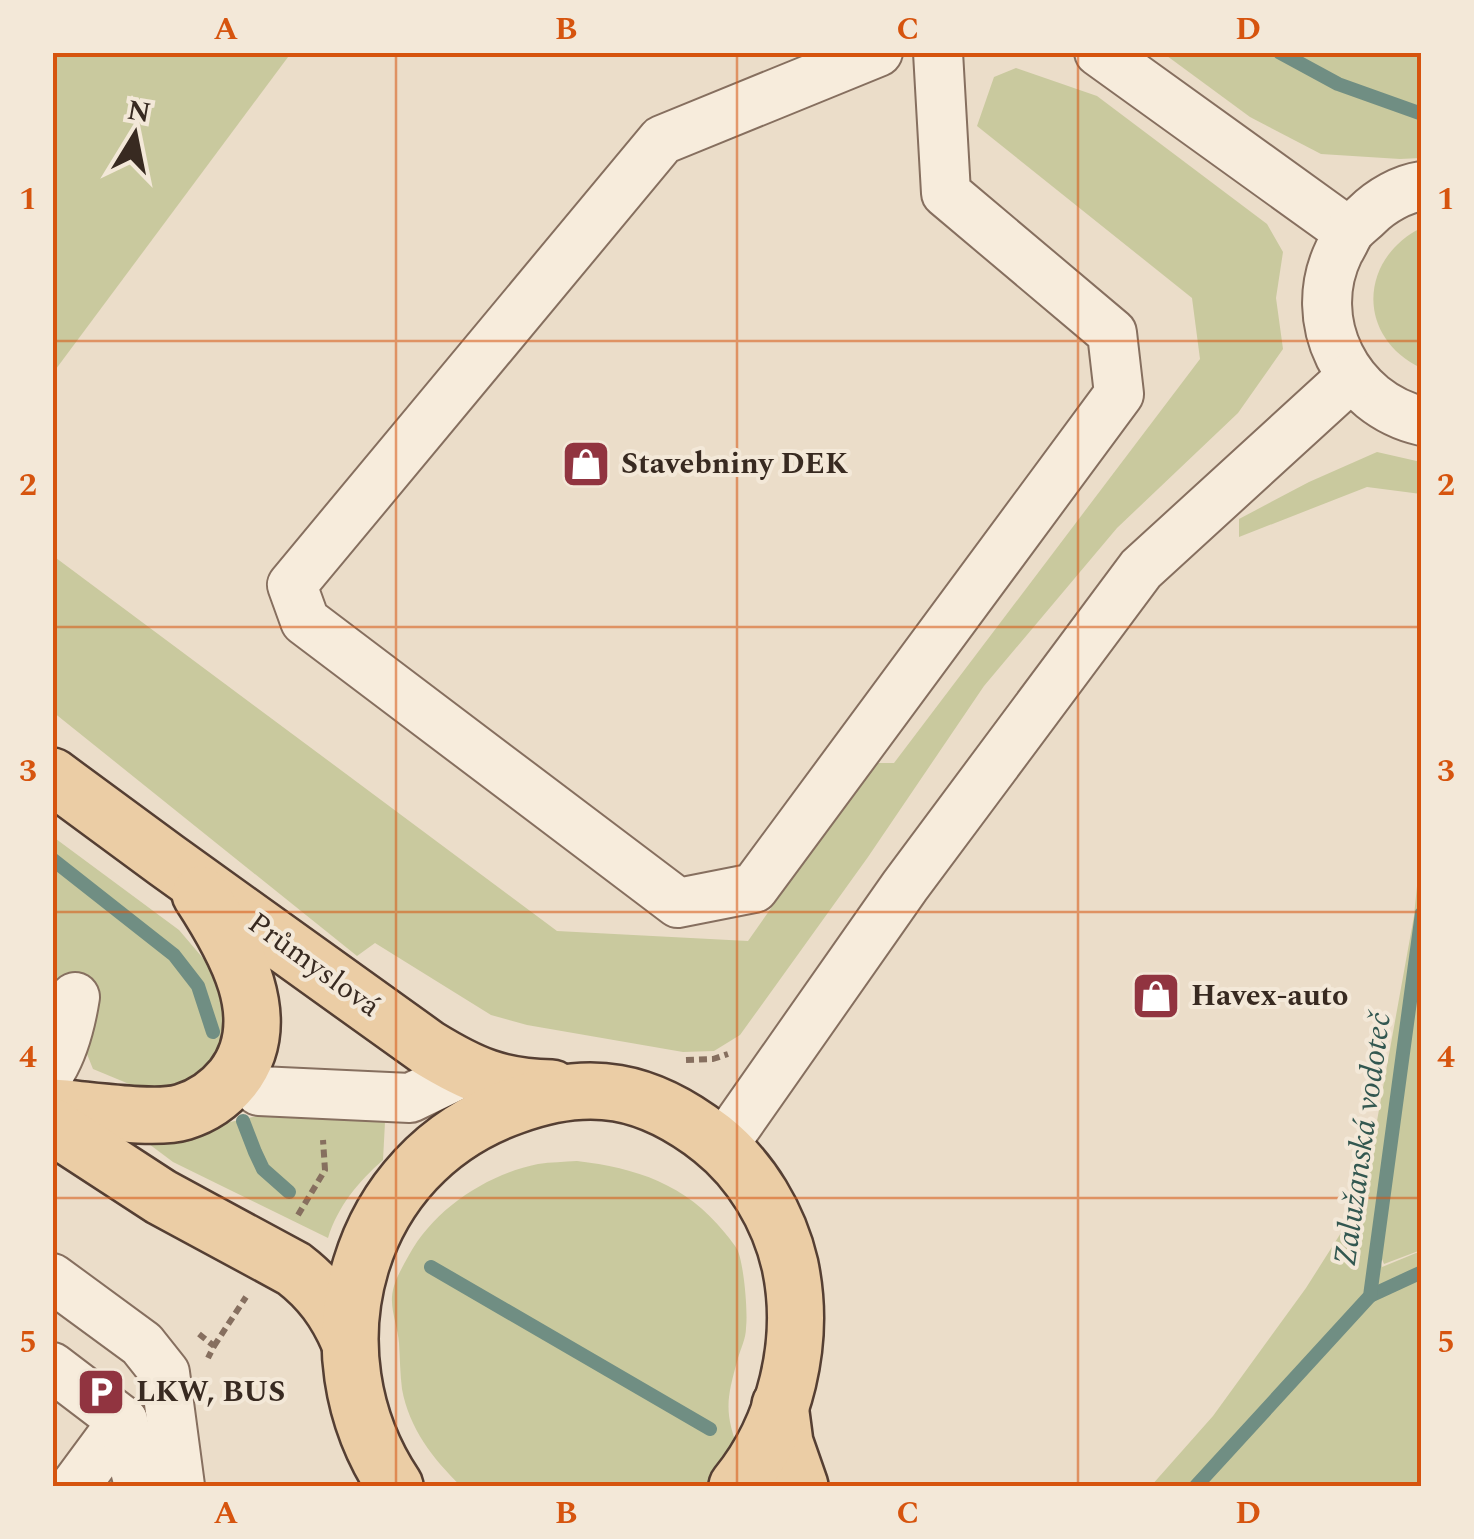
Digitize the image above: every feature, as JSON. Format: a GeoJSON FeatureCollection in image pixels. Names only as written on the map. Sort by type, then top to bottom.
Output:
{"type":"FeatureCollection","features":[{"type":"Feature","properties":{"kind":"main road","name":"Průmyslová"},"geometry":{"type":"LineString","coordinates":[[52,776],[428,1048],[466,1071],[501,1084],[600,1090]]}},
{"type":"Feature","properties":{"kind":"main road"},"geometry":{"type":"LineString","coordinates":[[52,1107],[156,1115],[181,1113],[204,1104],[225,1088],[240,1069],[252,1031],[252,1011],[236,956],[198,892],[166,860]]}},
{"type":"Feature","properties":{"kind":"main road"},"geometry":{"type":"LineString","coordinates":[[382,1476],[356,1400],[349,1341],[358,1271],[387,1206],[408,1177],[462,1130],[494,1113],[554,1094],[600,1090],[632,1095],[664,1108],[722,1147],[749,1177],[770,1210],[786,1248],[797,1327],[792,1366],[766,1441],[737,1486]]}},
{"type":"Feature","properties":{"kind":"main road"},"geometry":{"type":"LineString","coordinates":[[52,1126],[162,1197],[294,1269],[328,1300],[349,1341]]}},
{"type":"Feature","properties":{"kind":"main road"},"geometry":{"type":"LineString","coordinates":[[780,1405],[786,1443],[800,1486]]}},
{"type":"Feature","properties":{"kind":"street"},"geometry":{"type":"LineString","coordinates":[[878,52],[662,140],[292,585],[305,621],[678,903],[754,888],[1119,394],[1112,333],[946,193],[938,52]]}},
{"type":"Feature","properties":{"kind":"street"},"geometry":{"type":"LineString","coordinates":[[1099,52],[1349,232]]}},
{"type":"Feature","properties":{"kind":"street"},"geometry":{"type":"LineString","coordinates":[[1422,186],[1378,204],[1349,232],[1332,267],[1326,306],[1332,344],[1351,378],[1376,402],[1406,418],[1422,421]]}},
{"type":"Feature","properties":{"kind":"street"},"geometry":{"type":"LineString","coordinates":[[722,1147],[905,886],[1141,570],[1351,378]]}},
{"type":"Feature","properties":{"kind":"street"},"geometry":{"type":"LineString","coordinates":[[52,1069],[60,1056],[75,997]]}},
{"type":"Feature","properties":{"kind":"street"},"geometry":{"type":"LineString","coordinates":[[258,1091],[410,1098],[466,1071]]}},
{"type":"Feature","properties":{"kind":"street"},"geometry":{"type":"LineString","coordinates":[[52,1278],[142,1344],[165,1373],[180,1486]]}},
{"type":"Feature","properties":{"kind":"street"},"geometry":{"type":"LineString","coordinates":[[52,1367],[123,1421],[139,1486]]}},
{"type":"Feature","properties":{"kind":"street"},"geometry":{"type":"LineString","coordinates":[[75,1486],[123,1421]]}},
{"type":"Feature","properties":{"kind":"green space"},"geometry":{"type":"Polygon","coordinates":[[[52,53],[291,53],[53,373],[52,53]]]}},
{"type":"Feature","properties":{"kind":"green space"},"geometry":{"type":"Polygon","coordinates":[[[1163,53],[1421,53],[1421,158],[1321,154],[1250,117],[1163,53]]]}},
{"type":"Feature","properties":{"kind":"green space"},"geometry":{"type":"Polygon","coordinates":[[[1016,68],[1097,96],[1267,224],[1283,252],[1276,298],[1283,349],[1238,413],[1117,528],[984,686],[740,1035],[714,1051],[683,1052],[527,1025],[491,1015],[375,943],[357,956],[53,712],[52,555],[557,931],[748,941],[873,763],[894,763],[1200,359],[1192,298],[977,126],[994,77],[1016,68]]]}},
{"type":"Feature","properties":{"kind":"green space"},"geometry":{"type":"Polygon","coordinates":[[[1421,228],[1421,368],[1400,354],[1385,337],[1376,318],[1373,298],[1386,259],[1421,228]]]}},
{"type":"Feature","properties":{"kind":"green space"},"geometry":{"type":"Polygon","coordinates":[[[1377,452],[1421,462],[1421,494],[1367,487],[1239,537],[1239,519],[1377,452]]]}},
{"type":"Feature","properties":{"kind":"green space"},"geometry":{"type":"Polygon","coordinates":[[[52,836],[179,930],[213,970],[227,1009],[226,1041],[212,1066],[176,1089],[134,1086],[93,1069],[81,1039],[53,993],[52,836]]]}},
{"type":"Feature","properties":{"kind":"green space"},"geometry":{"type":"Polygon","coordinates":[[[1421,846],[1421,1250],[1384,1264],[1377,1247],[1382,1267],[1421,1251],[1421,1486],[1151,1486],[1213,1416],[1306,1288],[1358,1206],[1414,916],[1421,846]]]}},
{"type":"Feature","properties":{"kind":"green space"},"geometry":{"type":"Polygon","coordinates":[[[262,1115],[385,1122],[383,1160],[350,1195],[328,1238],[173,1162],[145,1141],[262,1115]]]}},
{"type":"Feature","properties":{"kind":"green space"},"geometry":{"type":"Polygon","coordinates":[[[577,1161],[620,1168],[677,1191],[710,1216],[738,1251],[746,1300],[745,1336],[728,1406],[740,1454],[709,1486],[461,1486],[432,1454],[410,1417],[402,1389],[392,1297],[398,1275],[420,1238],[447,1209],[481,1185],[538,1164],[577,1161]]]}},
{"type":"Feature","properties":{"kind":"waterway","name":"Zalužanská vodoteč"},"geometry":{"type":"LineString","coordinates":[[1279,52],[1338,84],[1422,114]]}},
{"type":"Feature","properties":{"kind":"waterway"},"geometry":{"type":"LineString","coordinates":[[52,859],[174,955],[198,986],[213,1032]]}},
{"type":"Feature","properties":{"kind":"waterway","name":"Zalužanská vodoteč"},"geometry":{"type":"LineString","coordinates":[[1196,1486],[1370,1296],[1422,913]]}},
{"type":"Feature","properties":{"kind":"waterway"},"geometry":{"type":"LineString","coordinates":[[243,1121],[263,1169],[289,1192]]}},
{"type":"Feature","properties":{"kind":"waterway"},"geometry":{"type":"LineString","coordinates":[[431,1267],[710,1429]]}},
{"type":"Feature","properties":{"kind":"waterway"},"geometry":{"type":"LineString","coordinates":[[1370,1296],[1422,1272]]}},
{"type":"Feature","properties":{"kind":"place","name":"Stavebniny DEK"},"geometry":{"type":"Point","coordinates":[586,464]}},
{"type":"Feature","properties":{"kind":"place","name":"Havex-auto"},"geometry":{"type":"Point","coordinates":[1156,996]}},
{"type":"Feature","properties":{"kind":"place","name":"LKW, BUS"},"geometry":{"type":"Point","coordinates":[101,1392]}}]}
